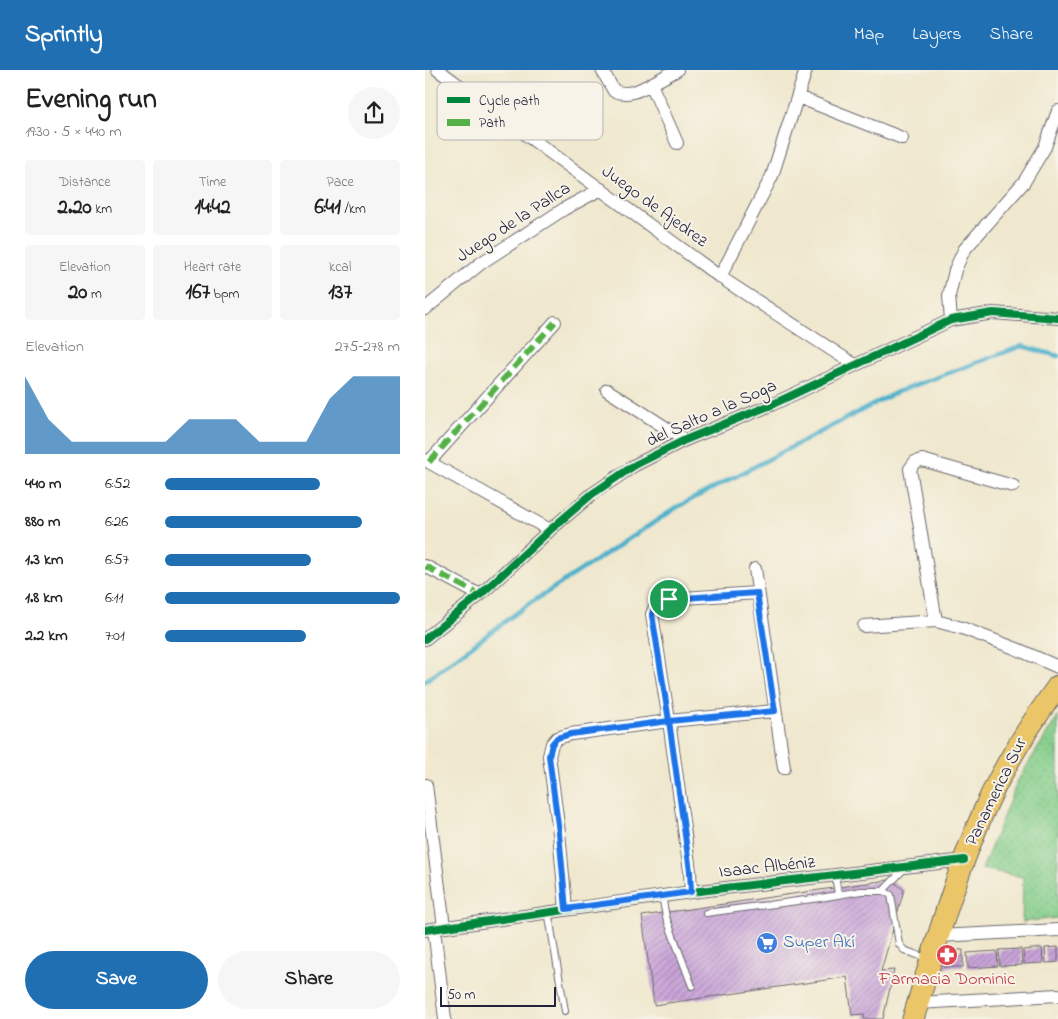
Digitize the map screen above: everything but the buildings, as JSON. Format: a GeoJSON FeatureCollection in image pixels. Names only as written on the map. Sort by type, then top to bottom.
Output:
{"type":"FeatureCollection","features":[{"type":"Feature","properties":{"kind":"highway","name":"Panamerica Sur"},"geometry":{"type":"LineString","coordinates":[[916,1011],[938,936],[964,860],[986,805],[1036,716],[1058,686]]}},
{"type":"Feature","properties":{"kind":"street","name":"Juego de Ajedrez"},"geometry":{"type":"LineString","coordinates":[[438,70],[454,82]]}},
{"type":"Feature","properties":{"kind":"street"},"geometry":{"type":"LineString","coordinates":[[603,70],[614,91],[623,94],[637,91],[677,70]]}},
{"type":"Feature","properties":{"kind":"street"},"geometry":{"type":"LineString","coordinates":[[721,277],[772,176],[807,70]]}},
{"type":"Feature","properties":{"kind":"street"},"geometry":{"type":"LineString","coordinates":[[651,84],[677,143]]}},
{"type":"Feature","properties":{"kind":"street"},"geometry":{"type":"LineString","coordinates":[[798,97],[902,138]]}},
{"type":"Feature","properties":{"kind":"street"},"geometry":{"type":"LineString","coordinates":[[951,320],[949,296],[955,270],[964,250],[1024,182],[1045,147],[1058,111]]}},
{"type":"Feature","properties":{"kind":"street","name":"Juego de Ajedrez"},"geometry":{"type":"LineString","coordinates":[[534,140],[721,277],[855,365]]}},
{"type":"Feature","properties":{"kind":"street","name":"Juego de la Pallca"},"geometry":{"type":"LineString","coordinates":[[425,309],[481,263],[564,209],[601,189]]}},
{"type":"Feature","properties":{"kind":"street","name":"del Salto a la Soga"},"geometry":{"type":"LineString","coordinates":[[425,639],[480,595],[591,494],[635,464],[685,440],[771,404],[951,320],[993,313],[1058,318]]}},
{"type":"Feature","properties":{"kind":"street"},"geometry":{"type":"LineString","coordinates":[[550,530],[427,461],[555,322]]}},
{"type":"Feature","properties":{"kind":"street"},"geometry":{"type":"LineString","coordinates":[[607,390],[685,440]]}},
{"type":"Feature","properties":{"kind":"street"},"geometry":{"type":"LineString","coordinates":[[936,621],[910,479],[910,469],[915,462],[922,460],[1013,486]]}},
{"type":"Feature","properties":{"kind":"street"},"geometry":{"type":"LineString","coordinates":[[425,566],[480,595]]}},
{"type":"Feature","properties":{"kind":"street"},"geometry":{"type":"LineString","coordinates":[[755,568],[757,593],[784,768]]}},
{"type":"Feature","properties":{"kind":"street"},"geometry":{"type":"LineString","coordinates":[[691,892],[690,871],[669,721],[652,614],[655,607],[669,599],[757,593]]}},
{"type":"Feature","properties":{"kind":"street"},"geometry":{"type":"LineString","coordinates":[[864,626],[936,621],[971,631],[1058,667]]}},
{"type":"Feature","properties":{"kind":"street"},"geometry":{"type":"LineString","coordinates":[[566,909],[549,756],[552,744],[557,738],[571,734],[669,721],[775,711]]}},
{"type":"Feature","properties":{"kind":"street"},"geometry":{"type":"LineString","coordinates":[[426,785],[434,929],[445,1019]]}},
{"type":"Feature","properties":{"kind":"street","name":"Isaac Albéniz"},"geometry":{"type":"LineString","coordinates":[[434,929],[547,911],[691,892],[964,860]]}},
{"type":"Feature","properties":{"kind":"street"},"geometry":{"type":"LineString","coordinates":[[938,936],[1058,930]]}},
{"type":"Feature","properties":{"kind":"street"},"geometry":{"type":"LineString","coordinates":[[916,1011],[1058,996]]}},
{"type":"Feature","properties":{"kind":"lane"},"geometry":{"type":"LineString","coordinates":[[883,891],[905,868]]}},
{"type":"Feature","properties":{"kind":"lane"},"geometry":{"type":"LineString","coordinates":[[835,876],[838,894]]}},
{"type":"Feature","properties":{"kind":"lane"},"geometry":{"type":"LineString","coordinates":[[707,913],[861,891],[883,891],[891,895],[899,944],[904,950],[931,960]]}},
{"type":"Feature","properties":{"kind":"lane"},"geometry":{"type":"LineString","coordinates":[[662,896],[666,917],[692,986]]}},
{"type":"Feature","properties":{"kind":"lane"},"geometry":{"type":"LineString","coordinates":[[547,911],[565,1010]]}},
{"type":"Feature","properties":{"kind":"green space"},"geometry":{"type":"Polygon","coordinates":[[[1058,716],[1058,918],[1022,922],[1023,877],[982,869],[1018,780],[1058,716]]]}},
{"type":"Feature","properties":{"kind":"waterway"},"geometry":{"type":"LineString","coordinates":[[425,681],[526,606],[679,506],[897,392],[1022,346],[1058,356]]}},
{"type":"Feature","properties":{"kind":"marked path"},"geometry":{"type":"LineString","coordinates":[[429,462],[555,322]]}},
{"type":"Feature","properties":{"kind":"marked path"},"geometry":{"type":"LineString","coordinates":[[425,566],[480,595]]}},
{"type":"Feature","properties":{"kind":"cycle path"},"geometry":{"type":"LineString","coordinates":[[425,639],[480,595],[592,494],[635,465],[685,440],[771,405],[951,320],[993,313],[1058,318]]}},
{"type":"Feature","properties":{"kind":"cycle path"},"geometry":{"type":"LineString","coordinates":[[425,930],[691,892],[964,860]]}},
{"type":"Feature","properties":{"kind":"place","name":"Super Akí"},"geometry":{"type":"Point","coordinates":[767,943]}},
{"type":"Feature","properties":{"kind":"place","name":"Farmacia Dominic"},"geometry":{"type":"Point","coordinates":[947,955]}},
{"type":"Feature","properties":{"kind":"route"},"geometry":{"type":"LineString","coordinates":[[669,599],[655,607],[652,614],[669,721],[571,734],[557,738],[552,744],[549,756],[566,909],[691,892],[690,871],[669,721],[775,711],[757,593],[669,599]]}}]}
